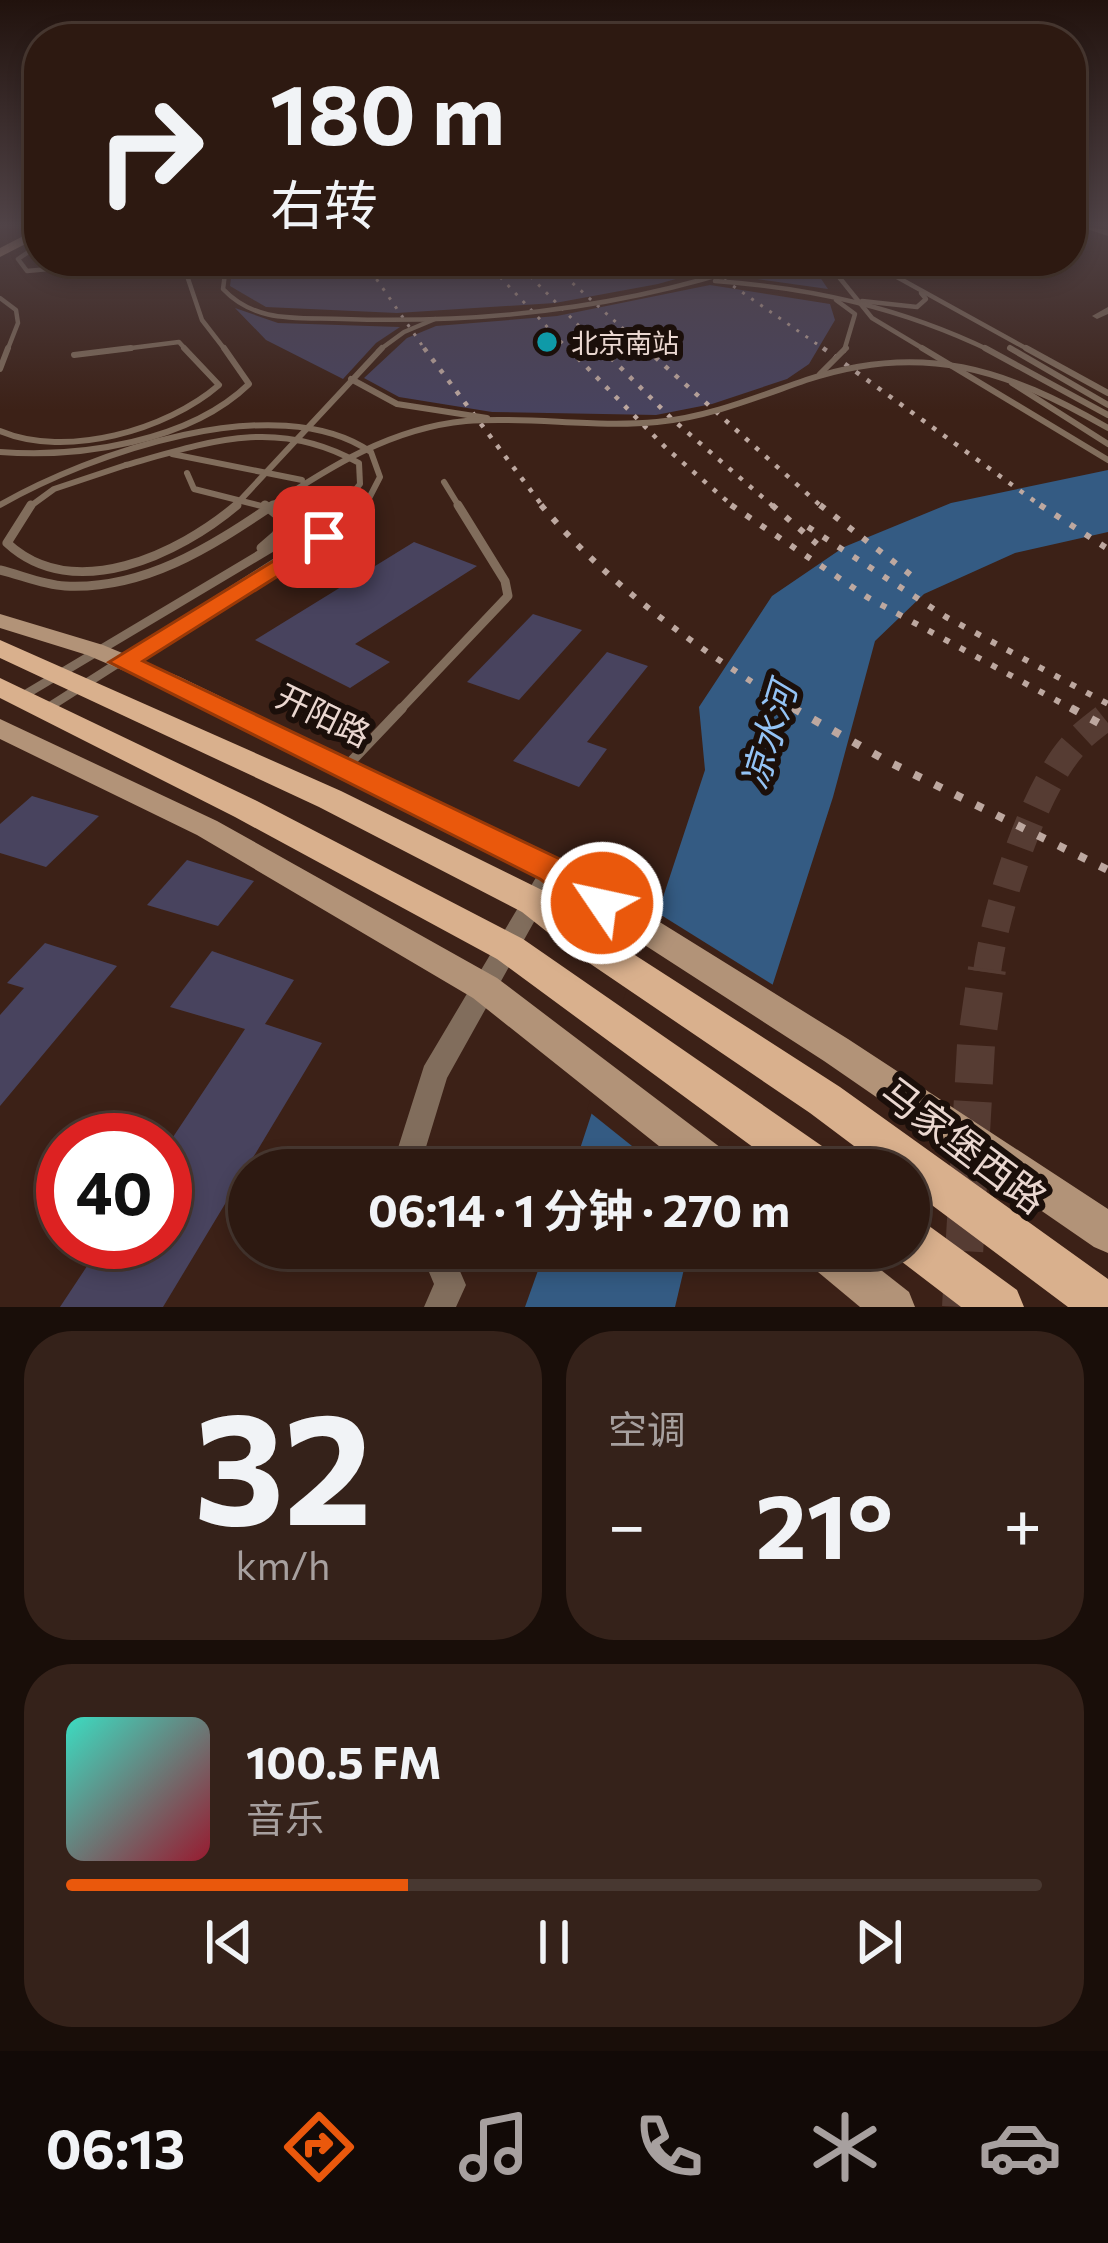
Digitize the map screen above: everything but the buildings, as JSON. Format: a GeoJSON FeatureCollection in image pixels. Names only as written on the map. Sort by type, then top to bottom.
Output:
{"type":"FeatureCollection","features":[{"type":"Feature","properties":{"kind":"main road"},"geometry":{"type":"LineString","coordinates":[[0,648],[351,809],[534,902]]}},
{"type":"Feature","properties":{"kind":"main road"},"geometry":{"type":"LineString","coordinates":[[22,698],[510,949],[791,1149]]}},
{"type":"Feature","properties":{"kind":"main road","name":"马家堡西路"},"geometry":{"type":"LineString","coordinates":[[534,902],[583,940],[825,1100],[1107,1307]]}},
{"type":"Feature","properties":{"kind":"main road"},"geometry":{"type":"LineString","coordinates":[[987,1222],[1108,1284]]}},
{"type":"Feature","properties":{"kind":"main road"},"geometry":{"type":"LineString","coordinates":[[930,1255],[1000,1307]]}},
{"type":"Feature","properties":{"kind":"main road"},"geometry":{"type":"LineString","coordinates":[[930,1262],[974,1307]]}},
{"type":"Feature","properties":{"kind":"street","name":"开阳路"},"geometry":{"type":"LineString","coordinates":[[0,621],[122,662],[552,870],[602,903]]}},
{"type":"Feature","properties":{"kind":"street"},"geometry":{"type":"LineString","coordinates":[[0,728],[207,827],[485,988],[691,1149]]}},
{"type":"Feature","properties":{"kind":"street"},"geometry":{"type":"LineString","coordinates":[[411,1149],[434,1075],[552,870]]}},
{"type":"Feature","properties":{"kind":"street","name":"马家堡西路"},"geometry":{"type":"LineString","coordinates":[[602,903],[836,1050],[1108,1233]]}},
{"type":"Feature","properties":{"kind":"street"},"geometry":{"type":"LineString","coordinates":[[440,1307],[450,1285],[443,1269]]}},
{"type":"Feature","properties":{"kind":"street"},"geometry":{"type":"LineString","coordinates":[[846,1269],[894,1307]]}},
{"type":"Feature","properties":{"kind":"lane"},"geometry":{"type":"LineString","coordinates":[[0,452],[39,455],[84,449],[180,423],[240,397],[249,384],[247,376],[202,320],[191,288]]}},
{"type":"Feature","properties":{"kind":"lane"},"geometry":{"type":"LineString","coordinates":[[223,288],[243,308],[281,316],[435,319],[638,299],[682,288]]}},
{"type":"Feature","properties":{"kind":"lane"},"geometry":{"type":"LineString","coordinates":[[774,288],[820,293],[957,331],[1108,415]]}},
{"type":"Feature","properties":{"kind":"lane"},"geometry":{"type":"LineString","coordinates":[[850,288],[872,318],[1105,458]]}},
{"type":"Feature","properties":{"kind":"lane"},"geometry":{"type":"LineString","coordinates":[[914,288],[1108,393]]}},
{"type":"Feature","properties":{"kind":"lane"},"geometry":{"type":"LineString","coordinates":[[862,301],[892,308],[917,307],[926,299],[917,290]]}},
{"type":"Feature","properties":{"kind":"lane"},"geometry":{"type":"LineString","coordinates":[[811,381],[837,361],[855,332],[855,314],[820,293]]}},
{"type":"Feature","properties":{"kind":"lane"},"geometry":{"type":"LineString","coordinates":[[0,298],[16,310],[18,323],[0,368]]}},
{"type":"Feature","properties":{"kind":"lane"},"geometry":{"type":"LineString","coordinates":[[22,698],[71,679],[95,650],[341,508],[359,484],[358,463],[319,440],[285,434],[216,440],[63,485],[31,502],[13,522],[7,543],[23,560],[91,571],[140,562],[182,545],[221,520],[351,379],[404,332],[435,319]]}},
{"type":"Feature","properties":{"kind":"lane"},"geometry":{"type":"LineString","coordinates":[[0,431],[30,444],[76,441],[176,413],[196,405],[218,385],[179,342],[74,356]]}},
{"type":"Feature","properties":{"kind":"lane"},"geometry":{"type":"LineString","coordinates":[[1010,348],[1108,405]]}},
{"type":"Feature","properties":{"kind":"lane"},"geometry":{"type":"LineString","coordinates":[[0,570],[62,587],[114,583],[165,570],[211,549],[343,459],[377,443],[448,424],[662,422],[716,412],[881,362],[952,363],[1033,385],[1108,428]]}},
{"type":"Feature","properties":{"kind":"lane"},"geometry":{"type":"LineString","coordinates":[[997,374],[1108,444]]}},
{"type":"Feature","properties":{"kind":"lane"},"geometry":{"type":"LineString","coordinates":[[351,379],[368,394],[403,405],[542,424]]}},
{"type":"Feature","properties":{"kind":"lane"},"geometry":{"type":"LineString","coordinates":[[0,506],[43,481],[212,430],[288,424],[349,438],[372,451],[382,467],[380,488],[362,512],[122,662],[22,698]]}},
{"type":"Feature","properties":{"kind":"lane"},"geometry":{"type":"LineString","coordinates":[[166,454],[302,480]]}},
{"type":"Feature","properties":{"kind":"lane"},"geometry":{"type":"LineString","coordinates":[[188,473],[194,489],[263,503],[283,520],[276,536],[247,560]]}},
{"type":"Feature","properties":{"kind":"lane"},"geometry":{"type":"LineString","coordinates":[[345,768],[508,596],[505,581],[444,482]]}},
{"type":"Feature","properties":{"kind":"water","name":"凉水河"},"geometry":{"type":"Polygon","coordinates":[[[1108,470],[1108,532],[1015,553],[924,594],[875,641],[833,797],[720,1149],[580,1149],[705,770],[699,707],[772,596],[844,547],[951,503],[1108,470]]]}},
{"type":"Feature","properties":{"kind":"water"},"geometry":{"type":"Polygon","coordinates":[[[539,1269],[684,1269],[675,1307],[525,1307],[539,1269]]]}},
{"type":"Feature","properties":{"kind":"pier"},"geometry":{"type":"Polygon","coordinates":[[[653,910],[778,988],[727,1149],[636,1149],[587,1110],[653,910]]]}},
{"type":"Feature","properties":{"kind":"tunnel"},"geometry":{"type":"LineString","coordinates":[[987,972],[1007,886],[1043,792],[1077,742],[1108,715]]}},
{"type":"Feature","properties":{"kind":"tunnel"},"geometry":{"type":"LineString","coordinates":[[961,1307],[976,1045],[987,969]]}},
{"type":"Feature","properties":{"kind":"railway"},"geometry":{"type":"LineString","coordinates":[[383,288],[426,351]]}},
{"type":"Feature","properties":{"kind":"railway"},"geometry":{"type":"LineString","coordinates":[[510,288],[570,351]]}},
{"type":"Feature","properties":{"kind":"railway"},"geometry":{"type":"LineString","coordinates":[[542,288],[604,351]]}},
{"type":"Feature","properties":{"kind":"railway"},"geometry":{"type":"LineString","coordinates":[[578,288],[648,351]]}},
{"type":"Feature","properties":{"kind":"railway"},"geometry":{"type":"LineString","coordinates":[[736,288],[827,351]]}},
{"type":"Feature","properties":{"kind":"railway"},"geometry":{"type":"LineString","coordinates":[[424,348],[544,508]]}},
{"type":"Feature","properties":{"kind":"railway"},"geometry":{"type":"LineString","coordinates":[[568,348],[666,448],[733,507]]}},
{"type":"Feature","properties":{"kind":"railway"},"geometry":{"type":"LineString","coordinates":[[601,348],[604,351]]}},
{"type":"Feature","properties":{"kind":"railway"},"geometry":{"type":"LineString","coordinates":[[645,348],[823,508]]}},
{"type":"Feature","properties":{"kind":"railway"},"geometry":{"type":"LineString","coordinates":[[823,348],[1044,508]]}},
{"type":"Feature","properties":{"kind":"railway"},"geometry":{"type":"LineString","coordinates":[[604,351],[672,419],[775,508]]}},
{"type":"Feature","properties":{"kind":"railway"},"geometry":{"type":"LineString","coordinates":[[541,505],[598,565],[661,618],[796,710]]}},
{"type":"Feature","properties":{"kind":"railway"},"geometry":{"type":"LineString","coordinates":[[772,505],[817,544]]}},
{"type":"Feature","properties":{"kind":"railway"},"geometry":{"type":"LineString","coordinates":[[820,505],[916,579]]}},
{"type":"Feature","properties":{"kind":"railway"},"geometry":{"type":"LineString","coordinates":[[1040,505],[1108,549]]}},
{"type":"Feature","properties":{"kind":"railway"},"geometry":{"type":"LineString","coordinates":[[733,507],[867,597],[1076,711]]}},
{"type":"Feature","properties":{"kind":"railway"},"geometry":{"type":"LineString","coordinates":[[808,527],[946,617],[1108,704]]}},
{"type":"Feature","properties":{"kind":"railway"},"geometry":{"type":"LineString","coordinates":[[1071,708],[1108,728]]}},
{"type":"Feature","properties":{"kind":"railway"},"geometry":{"type":"LineString","coordinates":[[796,710],[887,761],[1108,870]]}},
{"type":"Feature","properties":{"kind":"place","name":"北京南站"},"geometry":{"type":"Point","coordinates":[547,342]}},
{"type":"Feature","properties":{"kind":"route"},"geometry":{"type":"LineString","coordinates":[[324,537],[122,662],[552,870],[602,903]]}}]}
